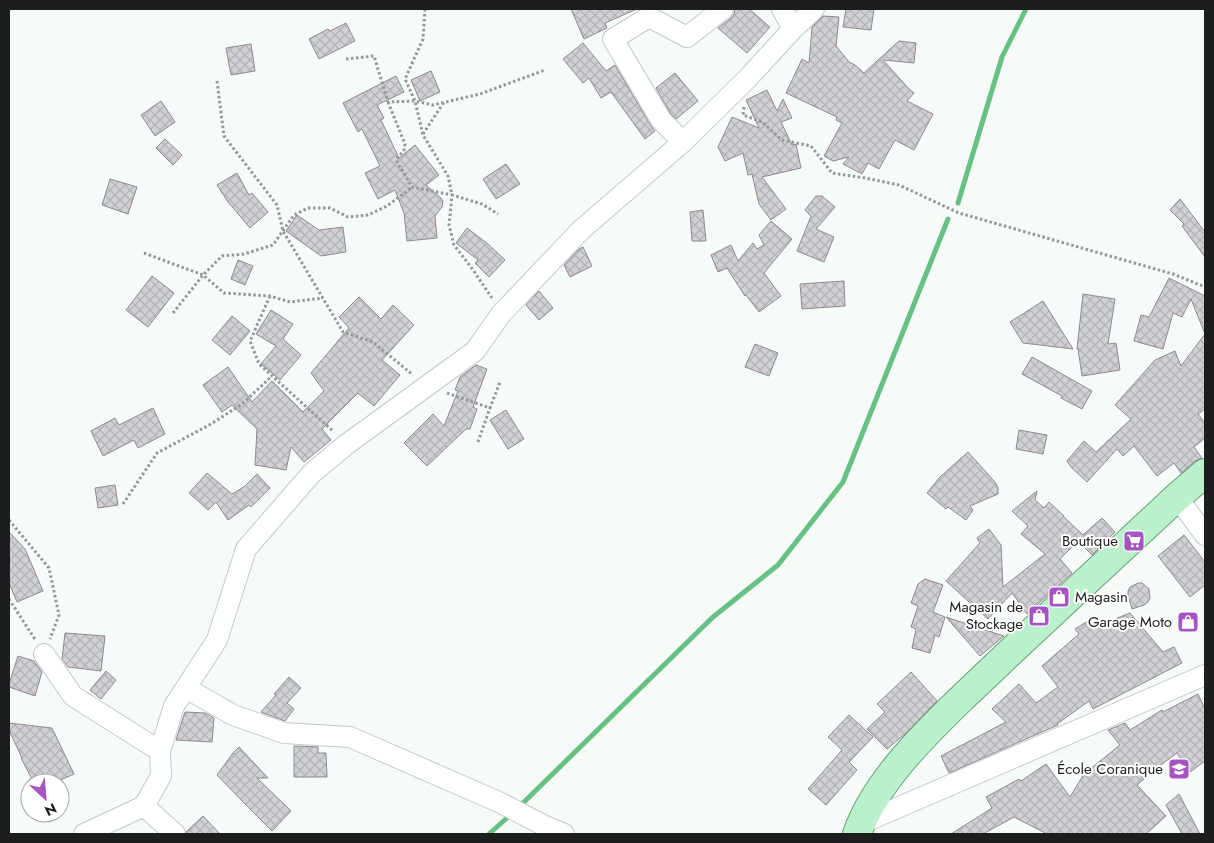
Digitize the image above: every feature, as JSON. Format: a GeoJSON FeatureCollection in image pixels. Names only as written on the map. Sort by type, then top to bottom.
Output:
{"type":"FeatureCollection","features":[{"type":"Feature","properties":{"kind":"main road"},"geometry":{"type":"LineString","coordinates":[[859,829],[880,789],[906,755],[934,725],[1021,642],[1205,473]]}},
{"type":"Feature","properties":{"kind":"street"},"geometry":{"type":"LineString","coordinates":[[683,142],[661,120],[613,38],[648,17],[687,37],[723,9]]}},
{"type":"Feature","properties":{"kind":"street"},"geometry":{"type":"LineString","coordinates":[[782,9],[793,29]]}},
{"type":"Feature","properties":{"kind":"street"},"geometry":{"type":"LineString","coordinates":[[84,834],[144,806],[161,776],[160,751],[174,706],[217,640],[246,549],[312,473],[347,444],[475,351],[501,314],[581,230],[683,142],[814,9]]}},
{"type":"Feature","properties":{"kind":"street"},"geometry":{"type":"LineString","coordinates":[[1178,497],[1205,535]]}},
{"type":"Feature","properties":{"kind":"street"},"geometry":{"type":"LineString","coordinates":[[44,654],[73,696],[160,751]]}},
{"type":"Feature","properties":{"kind":"street"},"geometry":{"type":"LineString","coordinates":[[859,829],[1205,674]]}},
{"type":"Feature","properties":{"kind":"street"},"geometry":{"type":"LineString","coordinates":[[186,688],[233,716],[284,733],[350,737],[501,803],[544,826],[564,834]]}},
{"type":"Feature","properties":{"kind":"street"},"geometry":{"type":"LineString","coordinates":[[144,806],[175,834]]}},
{"type":"Feature","properties":{"kind":"path"},"geometry":{"type":"LineString","coordinates":[[424,9],[423,39],[405,79],[415,101],[423,135],[448,176],[452,195],[449,225],[454,245],[490,292],[501,314]]}},
{"type":"Feature","properties":{"kind":"path"},"geometry":{"type":"LineString","coordinates":[[346,59],[374,56],[388,102],[405,144],[404,150],[396,160],[412,188]]}},
{"type":"Feature","properties":{"kind":"path"},"geometry":{"type":"LineString","coordinates":[[388,102],[415,101],[433,104],[444,102],[480,94],[545,70]]}},
{"type":"Feature","properties":{"kind":"path"},"geometry":{"type":"LineString","coordinates":[[747,79],[743,115],[762,122],[782,140],[811,146],[832,173],[899,185],[959,213],[1174,274],[1205,287]]}},
{"type":"Feature","properties":{"kind":"path"},"geometry":{"type":"LineString","coordinates":[[217,81],[224,136],[277,206],[283,231],[343,332],[373,342],[426,386],[490,408]]}},
{"type":"Feature","properties":{"kind":"path"},"geometry":{"type":"LineString","coordinates":[[423,135],[444,102]]}},
{"type":"Feature","properties":{"kind":"path"},"geometry":{"type":"LineString","coordinates":[[173,313],[203,275],[222,256],[244,254],[273,245],[294,215],[308,208],[330,208],[348,217],[368,215],[387,206],[412,188],[452,195],[482,204],[498,214]]}},
{"type":"Feature","properties":{"kind":"path"},"geometry":{"type":"LineString","coordinates":[[144,253],[203,275],[224,293],[270,296],[290,302],[323,298]]}},
{"type":"Feature","properties":{"kind":"path"},"geometry":{"type":"LineString","coordinates":[[270,296],[250,341],[259,364],[347,444]]}},
{"type":"Feature","properties":{"kind":"path"},"geometry":{"type":"LineString","coordinates":[[123,504],[157,453],[211,424],[242,404],[272,376]]}},
{"type":"Feature","properties":{"kind":"path"},"geometry":{"type":"LineString","coordinates":[[478,442],[500,382]]}},
{"type":"Feature","properties":{"kind":"path"},"geometry":{"type":"LineString","coordinates":[[9,520],[49,568],[58,615],[44,654]]}},
{"type":"Feature","properties":{"kind":"path"},"geometry":{"type":"LineString","coordinates":[[9,600],[44,654]]}},
{"type":"Feature","properties":{"kind":"building"},"geometry":{"type":"Polygon","coordinates":[[[571,9],[637,9],[605,23],[607,28],[584,39],[571,9]]]}},
{"type":"Feature","properties":{"kind":"building"},"geometry":{"type":"Polygon","coordinates":[[[735,9],[749,9],[770,27],[747,53],[718,28],[731,18],[735,9]]]}},
{"type":"Feature","properties":{"kind":"building"},"geometry":{"type":"Polygon","coordinates":[[[846,9],[874,9],[871,30],[843,27],[846,9]]]}},
{"type":"Feature","properties":{"kind":"building"},"geometry":{"type":"Polygon","coordinates":[[[823,16],[839,17],[836,46],[849,62],[864,73],[899,41],[916,43],[914,63],[883,60],[914,93],[907,101],[933,114],[914,150],[895,140],[879,169],[868,163],[862,174],[843,164],[849,157],[833,161],[824,156],[842,123],[836,120],[837,117],[786,93],[802,59],[809,63],[812,27],[823,16]]]}},
{"type":"Feature","properties":{"kind":"building"},"geometry":{"type":"Polygon","coordinates":[[[346,23],[355,41],[319,59],[309,39],[328,29],[330,31],[346,23]]]}},
{"type":"Feature","properties":{"kind":"building"},"geometry":{"type":"Polygon","coordinates":[[[583,43],[606,71],[615,65],[655,131],[645,139],[611,92],[601,98],[589,78],[583,83],[563,59],[583,43]]]}},
{"type":"Feature","properties":{"kind":"building"},"geometry":{"type":"Polygon","coordinates":[[[251,44],[255,71],[231,75],[226,48],[251,44]]]}},
{"type":"Feature","properties":{"kind":"building"},"geometry":{"type":"Polygon","coordinates":[[[431,71],[440,92],[420,101],[411,80],[431,71]]]}},
{"type":"Feature","properties":{"kind":"building"},"geometry":{"type":"Polygon","coordinates":[[[675,73],[698,101],[676,119],[670,113],[656,88],[675,73]]]}},
{"type":"Feature","properties":{"kind":"building"},"geometry":{"type":"Polygon","coordinates":[[[396,76],[404,92],[377,105],[384,118],[381,120],[399,158],[415,145],[439,175],[426,185],[443,201],[442,207],[435,216],[437,238],[407,241],[404,213],[395,190],[378,199],[365,173],[380,166],[362,129],[358,132],[343,103],[396,76]]]}},
{"type":"Feature","properties":{"kind":"building"},"geometry":{"type":"Polygon","coordinates":[[[767,90],[777,111],[783,99],[792,118],[781,122],[792,145],[796,144],[801,168],[762,177],[786,209],[771,220],[759,204],[752,174],[748,175],[743,153],[725,161],[718,147],[732,117],[759,128],[746,100],[767,90]]]}},
{"type":"Feature","properties":{"kind":"building"},"geometry":{"type":"Polygon","coordinates":[[[161,101],[175,122],[155,136],[141,115],[161,101]]]}},
{"type":"Feature","properties":{"kind":"building"},"geometry":{"type":"Polygon","coordinates":[[[165,139],[182,155],[173,165],[156,148],[165,139]]]}},
{"type":"Feature","properties":{"kind":"building"},"geometry":{"type":"Polygon","coordinates":[[[506,164],[520,184],[496,199],[483,179],[506,164]]]}},
{"type":"Feature","properties":{"kind":"building"},"geometry":{"type":"Polygon","coordinates":[[[237,173],[249,195],[252,193],[268,212],[250,228],[228,202],[217,185],[237,173]]]}},
{"type":"Feature","properties":{"kind":"building"},"geometry":{"type":"Polygon","coordinates":[[[110,179],[137,187],[128,214],[102,205],[110,179]]]}},
{"type":"Feature","properties":{"kind":"building"},"geometry":{"type":"Polygon","coordinates":[[[816,196],[822,196],[835,207],[816,229],[834,237],[824,262],[797,251],[811,216],[805,210],[816,196]]]}},
{"type":"Feature","properties":{"kind":"building"},"geometry":{"type":"Polygon","coordinates":[[[1180,199],[1205,232],[1205,257],[1182,226],[1184,224],[1170,210],[1180,199]]]}},
{"type":"Feature","properties":{"kind":"building"},"geometry":{"type":"Polygon","coordinates":[[[703,210],[706,241],[692,241],[690,212],[703,210]]]}},
{"type":"Feature","properties":{"kind":"building"},"geometry":{"type":"Polygon","coordinates":[[[297,215],[319,230],[343,227],[346,252],[321,256],[286,231],[297,215]]]}},
{"type":"Feature","properties":{"kind":"building"},"geometry":{"type":"Polygon","coordinates":[[[771,221],[792,239],[764,273],[781,296],[759,312],[745,296],[727,268],[718,272],[711,255],[731,245],[738,261],[753,243],[757,249],[764,245],[759,235],[771,221]]]}},
{"type":"Feature","properties":{"kind":"building"},"geometry":{"type":"Polygon","coordinates":[[[467,228],[505,260],[489,277],[475,263],[478,260],[456,243],[467,228]]]}},
{"type":"Feature","properties":{"kind":"building"},"geometry":{"type":"Polygon","coordinates":[[[583,247],[592,266],[570,277],[564,265],[583,247]]]}},
{"type":"Feature","properties":{"kind":"building"},"geometry":{"type":"Polygon","coordinates":[[[238,260],[253,266],[245,285],[231,279],[238,260]]]}},
{"type":"Feature","properties":{"kind":"building"},"geometry":{"type":"Polygon","coordinates":[[[152,276],[174,293],[148,327],[126,310],[152,276]]]}},
{"type":"Feature","properties":{"kind":"building"},"geometry":{"type":"Polygon","coordinates":[[[1169,278],[1205,296],[1205,334],[1191,299],[1182,317],[1173,313],[1163,349],[1134,341],[1141,315],[1149,317],[1169,278]]]}},
{"type":"Feature","properties":{"kind":"building"},"geometry":{"type":"Polygon","coordinates":[[[844,281],[845,306],[802,309],[800,284],[844,281]]]}},
{"type":"Feature","properties":{"kind":"building"},"geometry":{"type":"Polygon","coordinates":[[[539,291],[553,308],[539,320],[526,305],[539,291]]]}},
{"type":"Feature","properties":{"kind":"building"},"geometry":{"type":"Polygon","coordinates":[[[1083,294],[1115,299],[1108,344],[1116,343],[1120,370],[1082,376],[1077,349],[1083,294]]]}},
{"type":"Feature","properties":{"kind":"building"},"geometry":{"type":"Polygon","coordinates":[[[359,297],[381,319],[393,305],[414,325],[382,360],[400,375],[374,406],[358,393],[322,429],[331,440],[304,462],[291,447],[286,470],[255,465],[257,429],[232,405],[222,412],[203,385],[228,367],[252,402],[272,381],[303,412],[324,391],[311,373],[349,328],[339,317],[359,297]]]}},
{"type":"Feature","properties":{"kind":"building"},"geometry":{"type":"Polygon","coordinates":[[[1043,301],[1073,349],[1023,343],[1010,322],[1043,301]]]}},
{"type":"Feature","properties":{"kind":"building"},"geometry":{"type":"Polygon","coordinates":[[[271,310],[293,324],[283,339],[301,355],[280,380],[261,364],[276,346],[256,334],[271,310]]]}},
{"type":"Feature","properties":{"kind":"building"},"geometry":{"type":"Polygon","coordinates":[[[232,316],[250,331],[230,355],[212,340],[232,316]]]}},
{"type":"Feature","properties":{"kind":"building"},"geometry":{"type":"Polygon","coordinates":[[[1205,334],[1205,409],[1198,414],[1205,423],[1205,438],[1194,447],[1202,458],[1195,461],[1181,473],[1174,463],[1157,476],[1134,446],[1123,456],[1117,449],[1087,482],[1067,461],[1084,441],[1096,452],[1131,419],[1115,405],[1155,360],[1175,351],[1181,366],[1205,334]]]}},
{"type":"Feature","properties":{"kind":"building"},"geometry":{"type":"Polygon","coordinates":[[[755,344],[778,353],[769,376],[745,367],[755,344]]]}},
{"type":"Feature","properties":{"kind":"building"},"geometry":{"type":"Polygon","coordinates":[[[1032,357],[1092,391],[1082,409],[1022,374],[1032,357]]]}},
{"type":"Feature","properties":{"kind":"building"},"geometry":{"type":"Polygon","coordinates":[[[476,365],[487,369],[473,407],[477,409],[470,429],[466,429],[427,466],[404,443],[433,414],[444,426],[458,391],[455,390],[460,377],[476,365]]]}},
{"type":"Feature","properties":{"kind":"building"},"geometry":{"type":"Polygon","coordinates":[[[153,408],[165,434],[138,448],[134,440],[103,456],[91,431],[115,418],[119,425],[153,408]]]}},
{"type":"Feature","properties":{"kind":"building"},"geometry":{"type":"Polygon","coordinates":[[[506,410],[524,439],[508,449],[490,420],[506,410]]]}},
{"type":"Feature","properties":{"kind":"building"},"geometry":{"type":"Polygon","coordinates":[[[1019,430],[1047,435],[1043,454],[1016,449],[1019,430]]]}},
{"type":"Feature","properties":{"kind":"building"},"geometry":{"type":"Polygon","coordinates":[[[968,452],[995,482],[998,494],[970,506],[973,510],[966,520],[948,507],[946,509],[927,493],[940,477],[968,452]]]}},
{"type":"Feature","properties":{"kind":"building"},"geometry":{"type":"Polygon","coordinates":[[[207,473],[232,494],[245,486],[257,474],[270,488],[251,507],[249,505],[228,520],[216,502],[208,510],[189,493],[207,473]]]}},
{"type":"Feature","properties":{"kind":"building"},"geometry":{"type":"Polygon","coordinates":[[[115,485],[118,505],[98,508],[95,488],[115,485]]]}},
{"type":"Feature","properties":{"kind":"building"},"geometry":{"type":"Polygon","coordinates":[[[1037,491],[1035,500],[1044,508],[1049,502],[1083,535],[1102,518],[1115,532],[1092,555],[1078,541],[1060,559],[1072,573],[1027,614],[1012,593],[988,619],[946,581],[980,543],[977,538],[989,529],[1001,545],[1003,587],[1045,554],[1021,534],[1028,526],[1012,511],[1037,491]]]}},
{"type":"Feature","properties":{"kind":"building"},"geometry":{"type":"Polygon","coordinates":[[[9,532],[25,549],[43,591],[17,602],[9,583],[9,532]]]}},
{"type":"Feature","properties":{"kind":"building"},"geometry":{"type":"Polygon","coordinates":[[[1184,535],[1205,562],[1205,585],[1190,597],[1158,556],[1184,535]]]}},
{"type":"Feature","properties":{"kind":"building"},"geometry":{"type":"Polygon","coordinates":[[[925,579],[943,585],[933,612],[945,617],[939,637],[935,635],[930,653],[912,648],[916,629],[911,627],[918,606],[911,603],[918,584],[925,579]]]}},
{"type":"Feature","properties":{"kind":"building"},"geometry":{"type":"Polygon","coordinates":[[[1142,583],[1149,589],[1150,598],[1144,605],[1132,609],[1128,591],[1130,587],[1142,583]]]}},
{"type":"Feature","properties":{"kind":"building"},"geometry":{"type":"Polygon","coordinates":[[[1130,613],[1163,652],[1174,647],[1182,663],[1093,709],[1089,701],[1058,725],[949,773],[941,756],[1006,722],[992,709],[1019,684],[1036,703],[1058,687],[1042,666],[1079,634],[1075,629],[1088,621],[1092,628],[1130,613]]]}},
{"type":"Feature","properties":{"kind":"building"},"geometry":{"type":"Polygon","coordinates":[[[946,617],[1004,636],[980,656],[946,617]]]}},
{"type":"Feature","properties":{"kind":"building"},"geometry":{"type":"Polygon","coordinates":[[[65,633],[105,636],[101,671],[68,667],[62,659],[65,633]]]}},
{"type":"Feature","properties":{"kind":"building"},"geometry":{"type":"Polygon","coordinates":[[[18,656],[34,661],[42,672],[35,696],[9,687],[18,656]]]}},
{"type":"Feature","properties":{"kind":"building"},"geometry":{"type":"Polygon","coordinates":[[[106,671],[116,680],[101,699],[90,690],[106,671]]]}},
{"type":"Feature","properties":{"kind":"building"},"geometry":{"type":"Polygon","coordinates":[[[911,672],[937,701],[905,734],[887,749],[867,729],[885,712],[877,704],[911,672]]]}},
{"type":"Feature","properties":{"kind":"building"},"geometry":{"type":"Polygon","coordinates":[[[289,677],[301,688],[287,703],[294,709],[285,721],[261,712],[276,695],[274,694],[289,677]]]}},
{"type":"Feature","properties":{"kind":"building"},"geometry":{"type":"Polygon","coordinates":[[[1198,694],[1205,709],[1205,761],[1190,772],[1177,753],[1143,778],[1137,785],[1166,816],[1146,834],[1047,834],[1014,817],[983,834],[951,834],[992,808],[986,797],[1019,779],[1021,781],[1046,764],[1070,797],[1084,774],[1120,745],[1108,730],[1125,723],[1130,730],[1162,710],[1163,712],[1198,694]]]}},
{"type":"Feature","properties":{"kind":"building"},"geometry":{"type":"Polygon","coordinates":[[[185,712],[205,713],[214,718],[212,742],[176,740],[185,712]]]}},
{"type":"Feature","properties":{"kind":"building"},"geometry":{"type":"Polygon","coordinates":[[[849,715],[873,737],[849,762],[857,770],[826,805],[808,789],[842,750],[828,737],[849,715]]]}},
{"type":"Feature","properties":{"kind":"building"},"geometry":{"type":"Polygon","coordinates":[[[9,723],[52,728],[74,774],[70,776],[70,773],[29,773],[9,730],[9,723]]]}},
{"type":"Feature","properties":{"kind":"building"},"geometry":{"type":"Polygon","coordinates":[[[294,746],[318,747],[318,753],[326,753],[327,777],[294,777],[294,746]]]}},
{"type":"Feature","properties":{"kind":"building"},"geometry":{"type":"Polygon","coordinates":[[[239,747],[268,778],[257,778],[291,811],[272,831],[217,775],[239,747]]]}},
{"type":"Feature","properties":{"kind":"building"},"geometry":{"type":"Polygon","coordinates":[[[1179,794],[1200,834],[1182,834],[1166,805],[1179,794]]]}},
{"type":"Feature","properties":{"kind":"building"},"geometry":{"type":"Polygon","coordinates":[[[203,816],[220,834],[187,834],[186,832],[203,816]]]}},
{"type":"Feature","properties":{"kind":"waterway"},"geometry":{"type":"LineString","coordinates":[[958,203],[1002,57],[1026,9]]}},
{"type":"Feature","properties":{"kind":"waterway"},"geometry":{"type":"LineString","coordinates":[[523,803],[713,617],[778,565],[843,482],[948,219]]}},
{"type":"Feature","properties":{"kind":"waterway"},"geometry":{"type":"LineString","coordinates":[[489,834],[508,817]]}},
{"type":"Feature","properties":{"kind":"place","name":"Boutique"},"geometry":{"type":"Point","coordinates":[1134,541]}},
{"type":"Feature","properties":{"kind":"place","name":"Magasin"},"geometry":{"type":"Point","coordinates":[1059,597]}},
{"type":"Feature","properties":{"kind":"place","name":"Magasin de Stockage"},"geometry":{"type":"Point","coordinates":[1039,616]}},
{"type":"Feature","properties":{"kind":"place","name":"Garage Moto"},"geometry":{"type":"Point","coordinates":[1188,622]}},
{"type":"Feature","properties":{"kind":"place","name":"École Coranique"},"geometry":{"type":"Point","coordinates":[1179,769]}}]}
